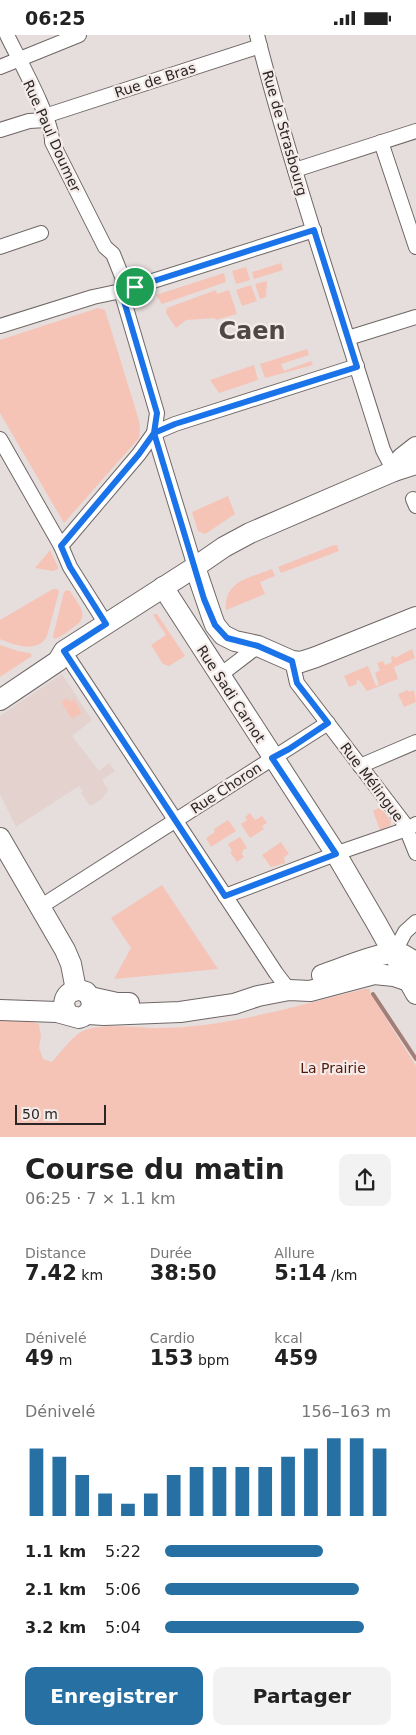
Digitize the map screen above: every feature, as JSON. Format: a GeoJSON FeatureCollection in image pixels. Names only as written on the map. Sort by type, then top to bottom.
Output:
{"type":"FeatureCollection","features":[{"type":"Feature","properties":{"kind":"main road"},"geometry":{"type":"LineString","coordinates":[[394,471],[402,457],[416,447]]}},
{"type":"Feature","properties":{"kind":"main road"},"geometry":{"type":"LineString","coordinates":[[0,700],[58,661],[64,651],[224,547],[250,533],[394,471],[416,464]]}},
{"type":"Feature","properties":{"kind":"main road"},"geometry":{"type":"LineString","coordinates":[[195,567],[206,603],[219,630],[227,638],[258,646],[292,661],[301,662],[316,657],[416,617]]}},
{"type":"Feature","properties":{"kind":"main road","name":"Rue Sadi Carnot"},"geometry":{"type":"LineString","coordinates":[[163,587],[223,683],[336,854],[394,953],[414,979]]}},
{"type":"Feature","properties":{"kind":"main road"},"geometry":{"type":"LineString","coordinates":[[0,685],[52,649],[64,651]]}},
{"type":"Feature","properties":{"kind":"main road"},"geometry":{"type":"LineString","coordinates":[[0,838],[65,951],[71,965],[78,1002]]}},
{"type":"Feature","properties":{"kind":"main road"},"geometry":{"type":"LineString","coordinates":[[288,991],[300,983],[369,959],[394,953]]}},
{"type":"Feature","properties":{"kind":"main road"},"geometry":{"type":"LineString","coordinates":[[0,1007],[40,1010],[78,1002],[104,1015],[180,1012],[234,1004],[258,996],[288,991],[310,991],[374,974],[414,979]]}},
{"type":"Feature","properties":{"kind":"street","name":"Rue Paul Doumer"},"geometry":{"type":"LineString","coordinates":[[7,35],[49,117],[52,142],[105,247],[113,254],[122,279],[121,291],[157,413],[154,433]]}},
{"type":"Feature","properties":{"kind":"street"},"geometry":{"type":"LineString","coordinates":[[0,67],[79,35]]}},
{"type":"Feature","properties":{"kind":"street","name":"Rue de Bras"},"geometry":{"type":"LineString","coordinates":[[0,130],[49,117],[258,41]]}},
{"type":"Feature","properties":{"kind":"street","name":"Rue de Strasbourg"},"geometry":{"type":"LineString","coordinates":[[258,41],[295,170],[383,450],[394,471]]}},
{"type":"Feature","properties":{"kind":"street"},"geometry":{"type":"LineString","coordinates":[[295,170],[416,131]]}},
{"type":"Feature","properties":{"kind":"street"},"geometry":{"type":"LineString","coordinates":[[382,142],[416,247]]}},
{"type":"Feature","properties":{"kind":"street"},"geometry":{"type":"LineString","coordinates":[[0,326],[93,297],[121,291],[314,230]]}},
{"type":"Feature","properties":{"kind":"street"},"geometry":{"type":"LineString","coordinates":[[0,247],[42,233]]}},
{"type":"Feature","properties":{"kind":"street"},"geometry":{"type":"LineString","coordinates":[[349,342],[416,317]]}},
{"type":"Feature","properties":{"kind":"street"},"geometry":{"type":"LineString","coordinates":[[61,546],[139,454],[154,433],[175,424],[357,367]]}},
{"type":"Feature","properties":{"kind":"street"},"geometry":{"type":"LineString","coordinates":[[154,433],[195,567]]}},
{"type":"Feature","properties":{"kind":"street"},"geometry":{"type":"LineString","coordinates":[[0,439],[61,546],[70,567],[106,624]]}},
{"type":"Feature","properties":{"kind":"street"},"geometry":{"type":"LineString","coordinates":[[223,683],[258,646]]}},
{"type":"Feature","properties":{"kind":"street"},"geometry":{"type":"LineString","coordinates":[[64,651],[288,991]]}},
{"type":"Feature","properties":{"kind":"street","name":"Rue Mélingue"},"geometry":{"type":"LineString","coordinates":[[292,661],[297,683],[360,765],[411,827],[416,853]]}},
{"type":"Feature","properties":{"kind":"street","name":"Rue Choron"},"geometry":{"type":"LineString","coordinates":[[40,907],[328,723]]}},
{"type":"Feature","properties":{"kind":"street"},"geometry":{"type":"LineString","coordinates":[[360,765],[416,742]]}},
{"type":"Feature","properties":{"kind":"street"},"geometry":{"type":"LineString","coordinates":[[225,896],[411,827]]}},
{"type":"Feature","properties":{"kind":"street"},"geometry":{"type":"LineString","coordinates":[[394,953],[405,932],[416,922]]}},
{"type":"Feature","properties":{"kind":"shaded area"},"geometry":{"type":"Polygon","coordinates":[[[62,674],[92,720],[72,736],[99,771],[109,763],[115,771],[102,780],[108,790],[102,799],[90,806],[81,793],[83,791],[79,786],[16,827],[0,794],[0,716],[62,674]]]}},
{"type":"Feature","properties":{"kind":"green space"},"geometry":{"type":"Polygon","coordinates":[[[281,263],[283,270],[254,279],[252,272],[281,263]]]}},
{"type":"Feature","properties":{"kind":"green space"},"geometry":{"type":"Polygon","coordinates":[[[246,267],[250,280],[236,284],[232,271],[246,267]]]}},
{"type":"Feature","properties":{"kind":"green space"},"geometry":{"type":"Polygon","coordinates":[[[224,273],[226,282],[162,304],[156,295],[224,273]]]}},
{"type":"Feature","properties":{"kind":"green space"},"geometry":{"type":"Polygon","coordinates":[[[267,281],[266,297],[260,299],[255,284],[267,281]]]}},
{"type":"Feature","properties":{"kind":"green space"},"geometry":{"type":"Polygon","coordinates":[[[251,285],[257,301],[242,306],[236,290],[251,285]]]}},
{"type":"Feature","properties":{"kind":"green space"},"geometry":{"type":"Polygon","coordinates":[[[216,290],[217,294],[229,290],[237,314],[216,320],[215,318],[186,320],[176,328],[166,313],[167,308],[216,290]]]}},
{"type":"Feature","properties":{"kind":"green space"},"geometry":{"type":"Polygon","coordinates":[[[98,308],[105,310],[137,414],[140,426],[139,438],[64,523],[0,413],[0,340],[98,308]]]}},
{"type":"Feature","properties":{"kind":"green space"},"geometry":{"type":"Polygon","coordinates":[[[307,349],[309,355],[281,364],[284,371],[311,361],[313,365],[265,378],[260,364],[307,349]]]}},
{"type":"Feature","properties":{"kind":"green space"},"geometry":{"type":"Polygon","coordinates":[[[254,365],[258,380],[219,393],[210,380],[254,365]]]}},
{"type":"Feature","properties":{"kind":"green space"},"geometry":{"type":"Polygon","coordinates":[[[228,496],[235,514],[205,534],[198,531],[192,512],[228,496]]]}},
{"type":"Feature","properties":{"kind":"green space"},"geometry":{"type":"Polygon","coordinates":[[[337,545],[339,551],[281,573],[278,567],[337,545]]]}},
{"type":"Feature","properties":{"kind":"green space"},"geometry":{"type":"Polygon","coordinates":[[[50,550],[58,569],[53,571],[35,568],[50,550]]]}},
{"type":"Feature","properties":{"kind":"green space"},"geometry":{"type":"Polygon","coordinates":[[[272,569],[275,576],[260,582],[265,594],[226,610],[229,592],[234,586],[247,578],[272,569]]]}},
{"type":"Feature","properties":{"kind":"green space"},"geometry":{"type":"Polygon","coordinates":[[[53,589],[58,589],[59,592],[47,636],[43,642],[38,645],[25,646],[12,644],[0,639],[0,620],[53,589]]]}},
{"type":"Feature","properties":{"kind":"green space"},"geometry":{"type":"Polygon","coordinates":[[[70,591],[80,607],[83,616],[77,624],[63,635],[54,639],[53,636],[64,592],[70,591]]]}},
{"type":"Feature","properties":{"kind":"green space"},"geometry":{"type":"Polygon","coordinates":[[[157,614],[185,656],[169,666],[163,664],[151,645],[166,635],[153,615],[157,614]]]}},
{"type":"Feature","properties":{"kind":"green space"},"geometry":{"type":"Polygon","coordinates":[[[0,645],[30,653],[32,656],[0,677],[0,645]]]}},
{"type":"Feature","properties":{"kind":"green space"},"geometry":{"type":"Polygon","coordinates":[[[412,649],[415,658],[394,667],[398,679],[367,691],[359,680],[356,681],[357,684],[349,687],[344,676],[368,666],[376,686],[379,685],[375,673],[380,670],[377,663],[383,661],[385,665],[392,662],[391,657],[394,656],[395,658],[412,649]]]}},
{"type":"Feature","properties":{"kind":"green space"},"geometry":{"type":"Polygon","coordinates":[[[408,690],[409,692],[414,690],[416,702],[404,707],[398,694],[408,690]]]}},
{"type":"Feature","properties":{"kind":"green space"},"geometry":{"type":"Polygon","coordinates":[[[67,698],[70,702],[74,699],[82,713],[72,719],[61,702],[67,698]]]}},
{"type":"Feature","properties":{"kind":"green space"},"geometry":{"type":"Polygon","coordinates":[[[380,807],[391,821],[390,826],[380,830],[373,811],[380,807]]]}},
{"type":"Feature","properties":{"kind":"green space"},"geometry":{"type":"Polygon","coordinates":[[[250,813],[255,820],[262,816],[267,823],[262,826],[264,829],[250,838],[241,824],[247,820],[245,817],[250,813]]]}},
{"type":"Feature","properties":{"kind":"green space"},"geometry":{"type":"Polygon","coordinates":[[[228,820],[236,831],[211,847],[206,838],[215,832],[214,829],[228,820]]]}},
{"type":"Feature","properties":{"kind":"green space"},"geometry":{"type":"Polygon","coordinates":[[[240,837],[247,848],[243,850],[242,854],[244,857],[237,862],[230,852],[232,851],[228,844],[240,837]]]}},
{"type":"Feature","properties":{"kind":"green space"},"geometry":{"type":"Polygon","coordinates":[[[281,842],[289,854],[284,857],[285,863],[271,867],[262,855],[281,842]]]}},
{"type":"Feature","properties":{"kind":"green space"},"geometry":{"type":"Polygon","coordinates":[[[162,885],[218,969],[114,979],[131,948],[111,918],[162,885]]]}},
{"type":"Feature","properties":{"kind":"green space","name":"La Prairie"},"geometry":{"type":"Polygon","coordinates":[[[370,989],[370,993],[416,1066],[416,1137],[0,1137],[0,1020],[25,1020],[39,1024],[41,1037],[39,1048],[43,1059],[52,1062],[74,1037],[81,1032],[96,1027],[126,1026],[152,1028],[206,1025],[286,1009],[370,989]]]}},
{"type":"Feature","properties":{"kind":"waterway"},"geometry":{"type":"LineString","coordinates":[[373,994],[416,1059]]}},
{"type":"Feature","properties":{"kind":"district","name":"Caen"},"geometry":{"type":"Point","coordinates":[252,331]}},
{"type":"Feature","properties":{"kind":"route"},"geometry":{"type":"LineString","coordinates":[[135,287],[121,291],[157,413],[154,433],[139,454],[61,546],[70,567],[106,624],[64,651],[225,896],[336,854],[272,758],[328,723],[297,683],[292,661],[258,646],[227,638],[215,625],[204,599],[154,433],[175,424],[357,367],[314,230],[135,287]]}}]}
